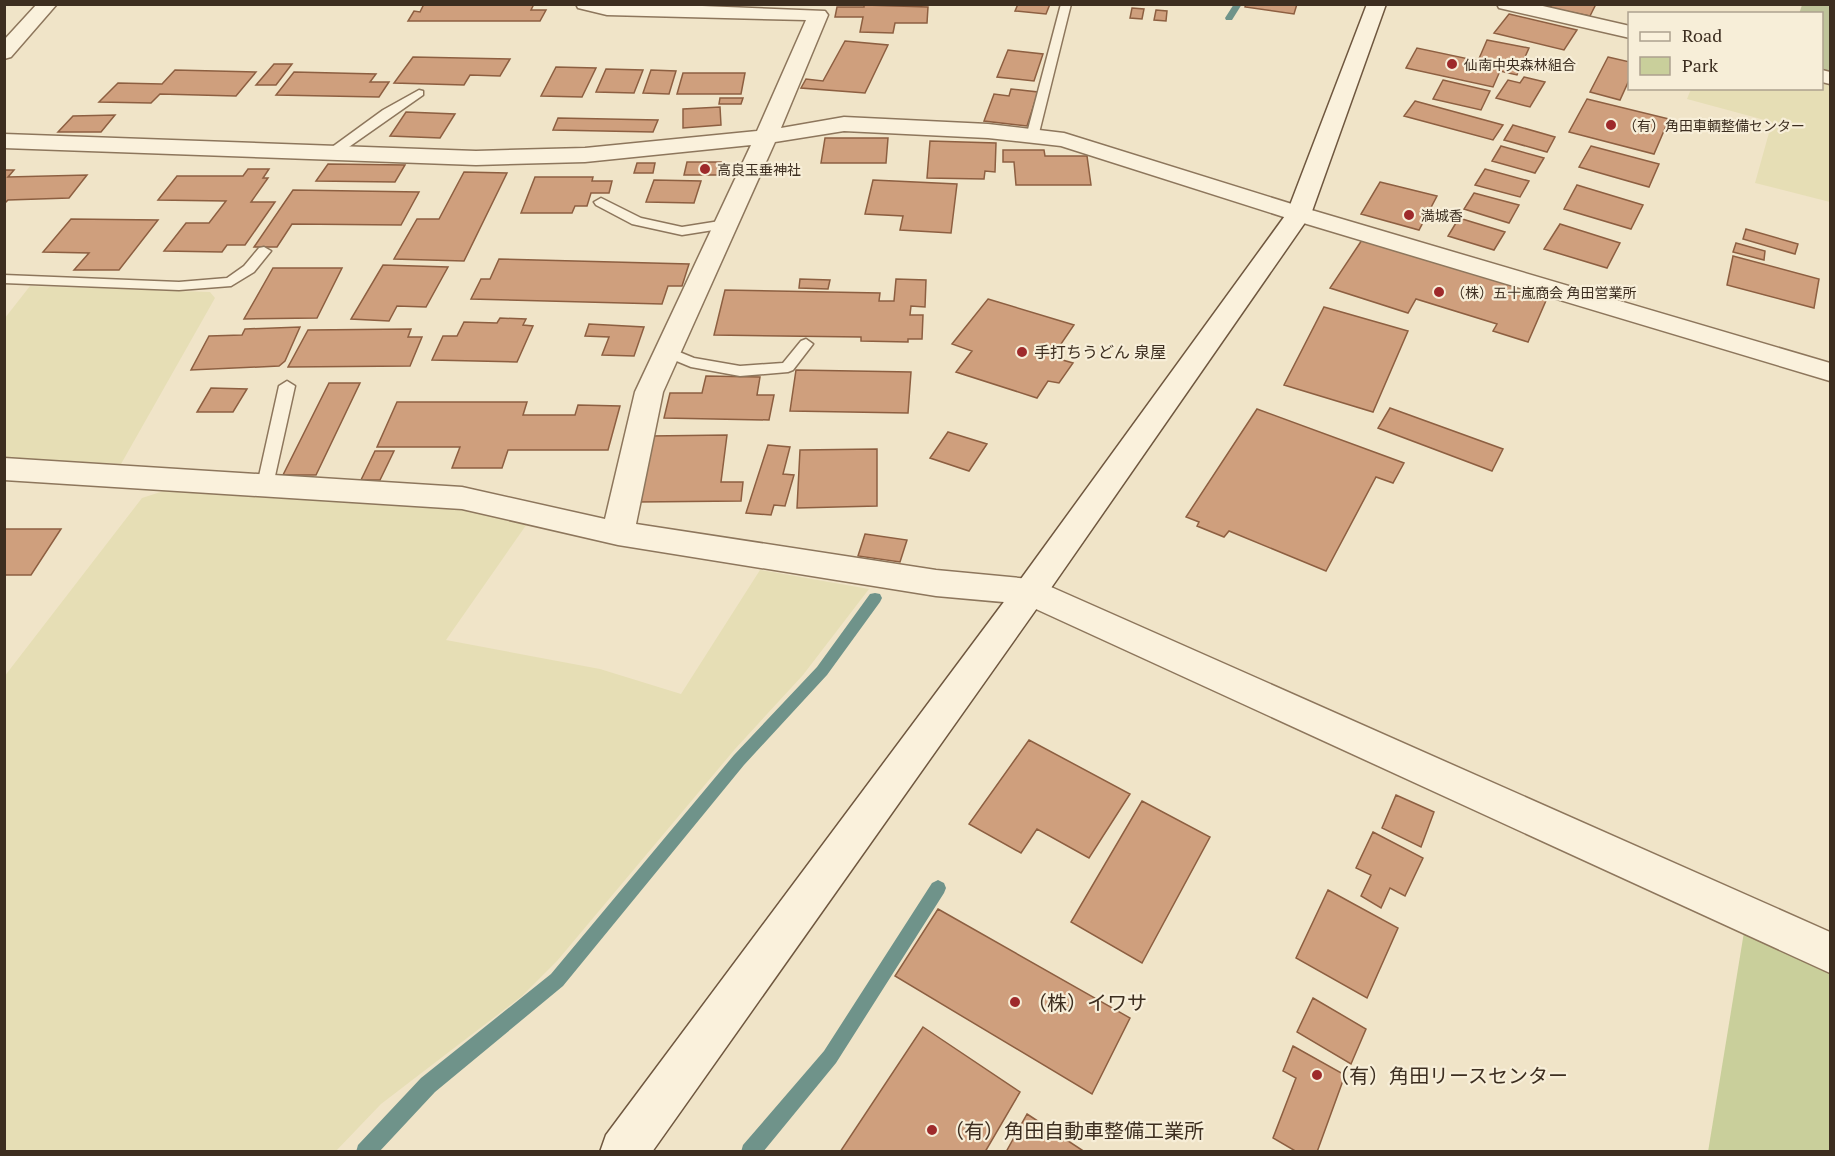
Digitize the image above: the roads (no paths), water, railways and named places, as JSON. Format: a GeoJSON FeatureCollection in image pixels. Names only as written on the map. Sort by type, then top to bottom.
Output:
{"type":"FeatureCollection","features":[{"type":"Feature","properties":{"kind":"street"},"geometry":{"type":"LineString","coordinates":[[4,53],[48,4]]}},
{"type":"Feature","properties":{"kind":"street"},"geometry":{"type":"LineString","coordinates":[[585,4],[607,9],[818,15],[766,137],[649,392],[618,532]]}},
{"type":"Feature","properties":{"kind":"street"},"geometry":{"type":"LineString","coordinates":[[623,1152],[1030,592],[1299,213],[1377,4]]}},
{"type":"Feature","properties":{"kind":"street"},"geometry":{"type":"LineString","coordinates":[[1506,4],[1628,33]]}},
{"type":"Feature","properties":{"kind":"street"},"geometry":{"type":"LineString","coordinates":[[4,141],[476,158],[585,155],[766,137],[844,124],[988,131],[1064,140],[1830,372]]}},
{"type":"Feature","properties":{"kind":"street"},"geometry":{"type":"LineString","coordinates":[[4,470],[462,498],[618,532],[924,582],[1030,592],[1830,953]]}},
{"type":"Feature","properties":{"kind":"lane"},"geometry":{"type":"LineString","coordinates":[[1032,136],[1066,4]]}},
{"type":"Feature","properties":{"kind":"lane"},"geometry":{"type":"LineString","coordinates":[[332,153],[419,93]]}},
{"type":"Feature","properties":{"kind":"lane"},"geometry":{"type":"LineString","coordinates":[[601,202],[637,221],[682,231],[726,224]]}},
{"type":"Feature","properties":{"kind":"lane"},"geometry":{"type":"LineString","coordinates":[[4,279],[179,286],[231,282],[249,269],[264,251]]}},
{"type":"Feature","properties":{"kind":"lane"},"geometry":{"type":"LineString","coordinates":[[667,352],[691,362],[740,371],[788,367],[806,344]]}},
{"type":"Feature","properties":{"kind":"lane"},"geometry":{"type":"LineString","coordinates":[[265,485],[286,386]]}},
{"type":"Feature","properties":{"kind":"waterway"},"geometry":{"type":"LineString","coordinates":[[1229,18],[1238,4]]}},
{"type":"Feature","properties":{"kind":"waterway"},"geometry":{"type":"LineString","coordinates":[[365,1152],[428,1085],[557,980],[739,760],[822,671],[875,598]]}},
{"type":"Feature","properties":{"kind":"waterway"},"geometry":{"type":"LineString","coordinates":[[750,1152],[830,1057],[938,888]]}},
{"type":"Feature","properties":{"kind":"place","name":"仙南中央森林組合"},"geometry":{"type":"Point","coordinates":[1452,64]}},
{"type":"Feature","properties":{"kind":"place","name":"（有）角田車輌整備センター"},"geometry":{"type":"Point","coordinates":[1611,125]}},
{"type":"Feature","properties":{"kind":"place","name":"高良玉垂神社"},"geometry":{"type":"Point","coordinates":[705,169]}},
{"type":"Feature","properties":{"kind":"place","name":"満城香"},"geometry":{"type":"Point","coordinates":[1409,215]}},
{"type":"Feature","properties":{"kind":"place","name":"（株）五十嵐商会 角田営業所"},"geometry":{"type":"Point","coordinates":[1439,292]}},
{"type":"Feature","properties":{"kind":"place","name":"手打ちうどん 泉屋"},"geometry":{"type":"Point","coordinates":[1022,352]}},
{"type":"Feature","properties":{"kind":"place","name":"（株）イワサ"},"geometry":{"type":"Point","coordinates":[1015,1002]}},
{"type":"Feature","properties":{"kind":"place","name":"（有）角田リースセンター"},"geometry":{"type":"Point","coordinates":[1317,1075]}},
{"type":"Feature","properties":{"kind":"place","name":"（有）角田自動車整備工業所"},"geometry":{"type":"Point","coordinates":[932,1130]}}]}
